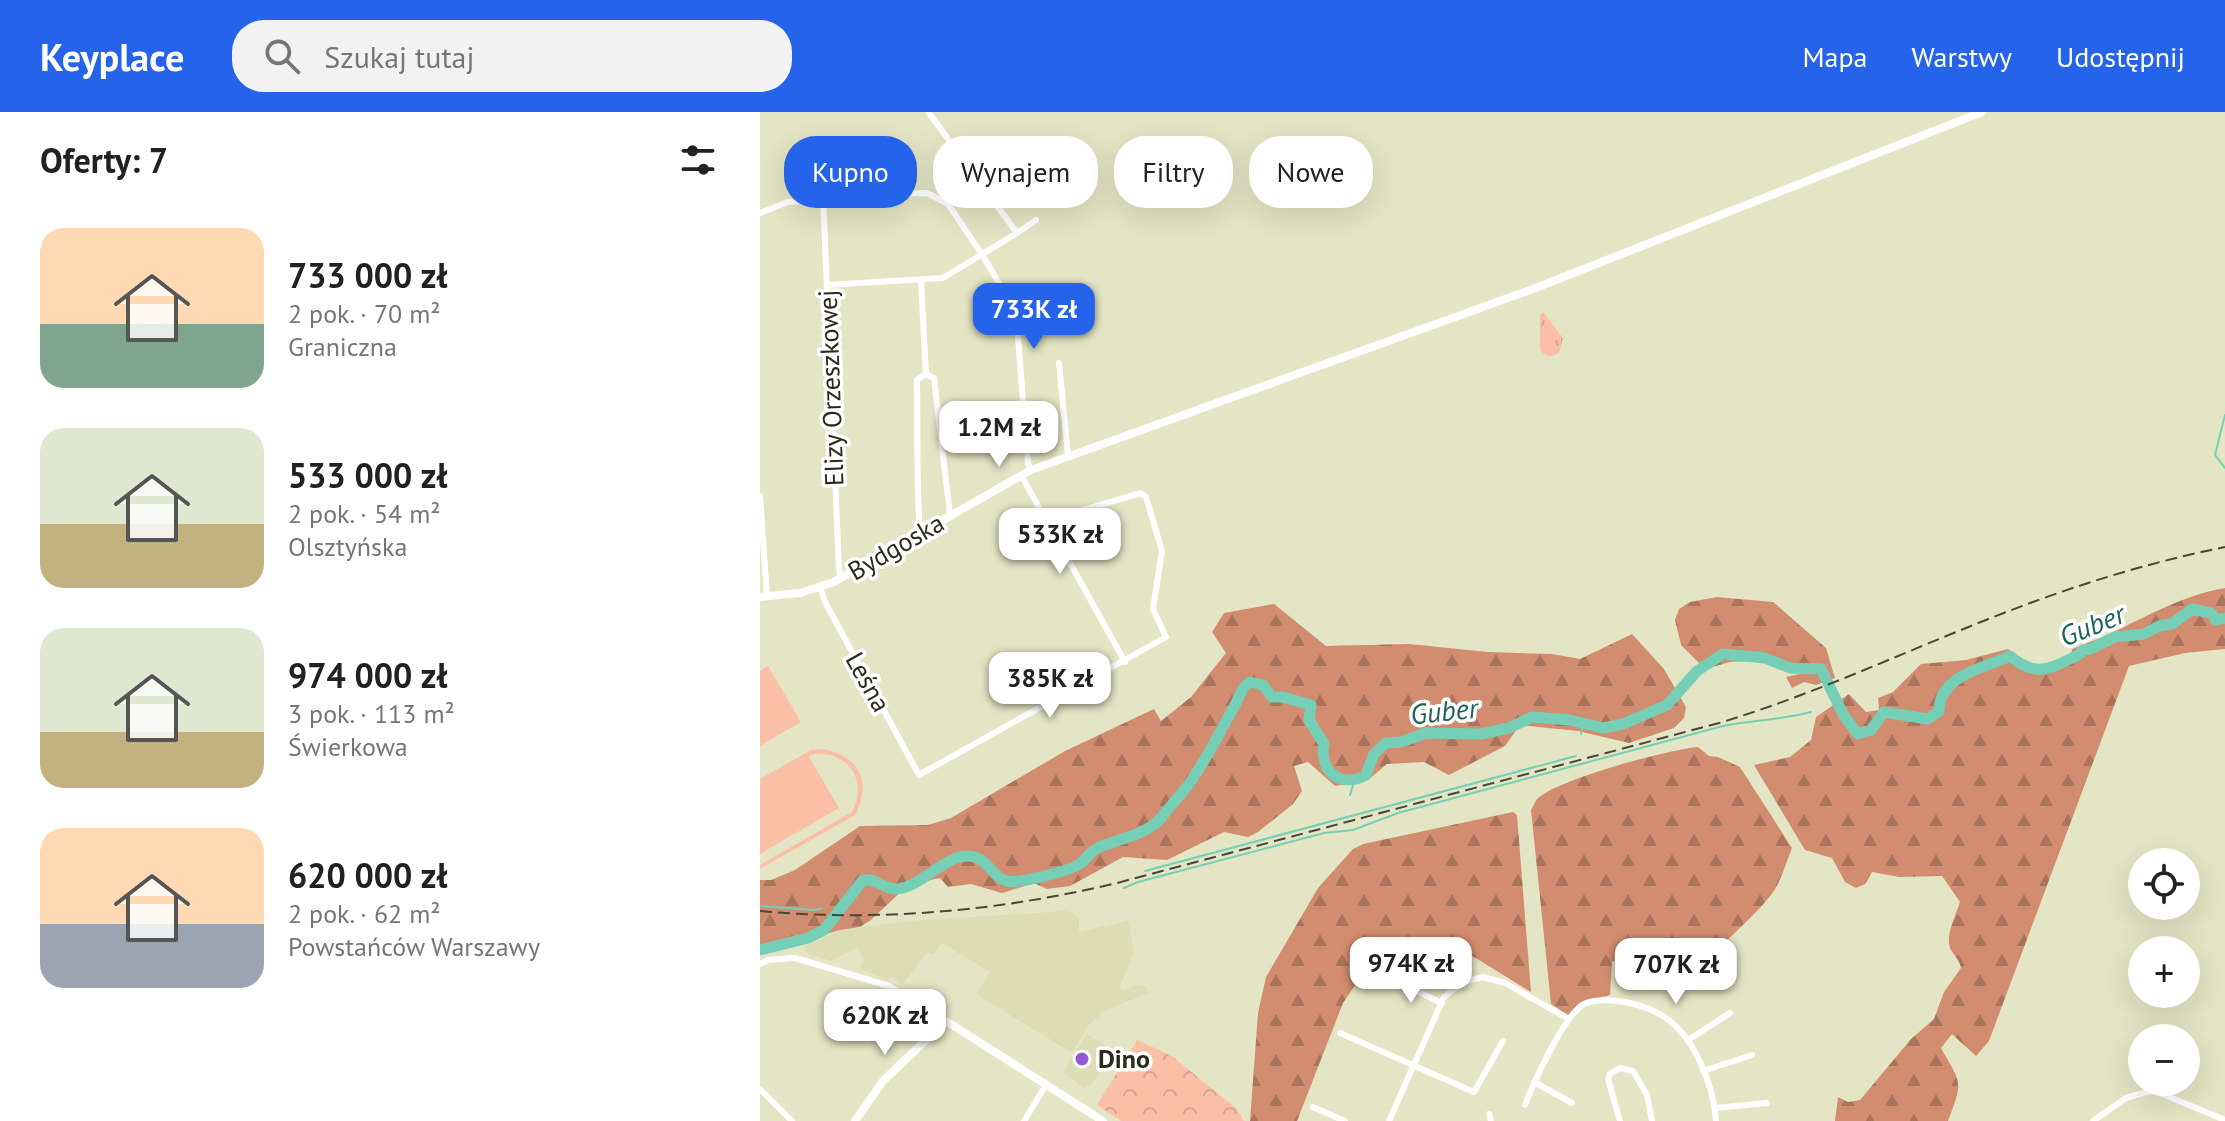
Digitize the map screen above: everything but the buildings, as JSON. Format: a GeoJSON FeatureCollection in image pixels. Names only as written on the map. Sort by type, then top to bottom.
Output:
{"type":"FeatureCollection","features":[{"type":"Feature","properties":{"kind":"main road","name":"Bydgoska"},"geometry":{"type":"LineString","coordinates":[[764,597],[820,588],[1031,470],[1533,289],[1982,112]]}},
{"type":"Feature","properties":{"kind":"main road"},"geometry":{"type":"LineString","coordinates":[[855,1121],[883,1081],[946,1021],[1103,1121]]}},
{"type":"Feature","properties":{"kind":"street"},"geometry":{"type":"LineString","coordinates":[[929,113],[1017,233]]}},
{"type":"Feature","properties":{"kind":"street"},"geometry":{"type":"LineString","coordinates":[[917,193],[927,193],[948,204],[1016,312],[1031,470]]}},
{"type":"Feature","properties":{"kind":"street"},"geometry":{"type":"LineString","coordinates":[[760,213],[784,203]]}},
{"type":"Feature","properties":{"kind":"street","name":"Elizy Orzeszkowej"},"geometry":{"type":"LineString","coordinates":[[824,208],[841,578]]}},
{"type":"Feature","properties":{"kind":"street"},"geometry":{"type":"LineString","coordinates":[[827,285],[943,278],[983,256],[1036,220]]}},
{"type":"Feature","properties":{"kind":"street"},"geometry":{"type":"LineString","coordinates":[[921,281],[926,374]]}},
{"type":"Feature","properties":{"kind":"street"},"geometry":{"type":"LineString","coordinates":[[1059,363],[1068,456]]}},
{"type":"Feature","properties":{"kind":"street"},"geometry":{"type":"LineString","coordinates":[[926,374],[934,378],[950,515]]}},
{"type":"Feature","properties":{"kind":"street"},"geometry":{"type":"LineString","coordinates":[[920,532],[916,481],[917,380],[926,374]]}},
{"type":"Feature","properties":{"kind":"street"},"geometry":{"type":"LineString","coordinates":[[1021,475],[1052,531],[1125,662],[1166,637],[1153,609],[1162,551],[1146,497],[1141,493],[1083,510],[1052,531]]}},
{"type":"Feature","properties":{"kind":"street"},"geometry":{"type":"LineString","coordinates":[[760,496],[764,597]]}},
{"type":"Feature","properties":{"kind":"street","name":"Leśna"},"geometry":{"type":"LineString","coordinates":[[820,588],[919,775],[1125,662]]}},
{"type":"Feature","properties":{"kind":"street"},"geometry":{"type":"LineString","coordinates":[[760,964],[768,960],[795,958],[889,986],[946,1021]]}},
{"type":"Feature","properties":{"kind":"street"},"geometry":{"type":"LineString","coordinates":[[1389,1121],[1444,997],[1463,982],[1483,977],[1505,983],[1569,1019]]}},
{"type":"Feature","properties":{"kind":"street"},"geometry":{"type":"LineString","coordinates":[[1394,980],[1442,1003]]}},
{"type":"Feature","properties":{"kind":"street"},"geometry":{"type":"LineString","coordinates":[[1525,1105],[1534,1082],[1569,1019],[1584,1004],[1610,999],[1638,1005],[1667,1018],[1688,1040],[1703,1071],[1716,1121]]}},
{"type":"Feature","properties":{"kind":"street"},"geometry":{"type":"LineString","coordinates":[[1688,1040],[1730,1013]]}},
{"type":"Feature","properties":{"kind":"street"},"geometry":{"type":"LineString","coordinates":[[1340,1033],[1474,1092],[1503,1041]]}},
{"type":"Feature","properties":{"kind":"street"},"geometry":{"type":"LineString","coordinates":[[1703,1071],[1752,1055]]}},
{"type":"Feature","properties":{"kind":"street"},"geometry":{"type":"LineString","coordinates":[[1620,1121],[1608,1079],[1620,1068],[1633,1071],[1644,1087],[1652,1121]]}},
{"type":"Feature","properties":{"kind":"street"},"geometry":{"type":"LineString","coordinates":[[1534,1082],[1572,1103]]}},
{"type":"Feature","properties":{"kind":"street"},"geometry":{"type":"LineString","coordinates":[[1024,1121],[1046,1085]]}},
{"type":"Feature","properties":{"kind":"street"},"geometry":{"type":"LineString","coordinates":[[760,1089],[792,1121]]}},
{"type":"Feature","properties":{"kind":"street"},"geometry":{"type":"LineString","coordinates":[[2093,1121],[2126,1098],[2153,1090],[2225,1120]]}},
{"type":"Feature","properties":{"kind":"street"},"geometry":{"type":"LineString","coordinates":[[1715,1108],[1767,1103]]}},
{"type":"Feature","properties":{"kind":"street"},"geometry":{"type":"LineString","coordinates":[[1313,1107],[1345,1121]]}},
{"type":"Feature","properties":{"kind":"shaded area"},"geometry":{"type":"Polygon","coordinates":[[[1067,911],[1079,917],[1079,932],[1128,921],[1134,952],[1120,987],[1123,990],[1137,985],[1146,986],[1149,993],[1104,1011],[1088,1026],[1072,1053],[976,994],[990,972],[942,943],[933,954],[928,952],[902,985],[894,977],[889,980],[863,970],[860,966],[865,961],[857,947],[832,961],[808,954],[804,947],[840,930],[910,921],[1067,911]]]}},
{"type":"Feature","properties":{"kind":"shaded area"},"geometry":{"type":"Polygon","coordinates":[[[1087,1034],[1106,1046],[1105,1063],[1090,1087],[1086,1085],[1084,1088],[1063,1072],[1087,1034]]]}},
{"type":"Feature","properties":{"kind":"green space"},"geometry":{"type":"Polygon","coordinates":[[[1543,312],[1563,338],[1559,353],[1554,356],[1540,350],[1540,315],[1543,312]]]}},
{"type":"Feature","properties":{"kind":"green space"},"geometry":{"type":"Polygon","coordinates":[[[2225,588],[2225,649],[2185,653],[2129,666],[1989,1041],[1976,1056],[1952,1034],[1941,1048],[1958,1083],[1948,1121],[1835,1121],[1838,1097],[1848,1102],[1860,1100],[1911,1039],[1934,1019],[1944,992],[1961,968],[1949,945],[1951,926],[1960,902],[1942,876],[1899,877],[1872,872],[1865,884],[1856,888],[1845,882],[1832,858],[1805,850],[1754,765],[1790,757],[1811,740],[1816,717],[1849,694],[1866,712],[1879,710],[1878,698],[1893,692],[1921,664],[1966,660],[2008,649],[2032,663],[2045,664],[2071,655],[2072,649],[2166,607],[2225,588]]]}},
{"type":"Feature","properties":{"kind":"green space"},"geometry":{"type":"Polygon","coordinates":[[[1717,597],[1773,602],[1826,648],[1835,678],[1816,685],[1804,682],[1792,688],[1786,677],[1804,673],[1768,660],[1730,662],[1709,668],[1698,662],[1681,645],[1675,620],[1679,609],[1690,602],[1717,597]]]}},
{"type":"Feature","properties":{"kind":"green space"},"geometry":{"type":"Polygon","coordinates":[[[1274,604],[1326,646],[1409,644],[1488,652],[1552,654],[1580,659],[1632,634],[1664,669],[1686,707],[1684,718],[1674,728],[1629,743],[1578,731],[1520,725],[1505,746],[1449,775],[1424,762],[1387,764],[1368,780],[1335,786],[1308,762],[1294,766],[1302,791],[1293,804],[1248,837],[1224,832],[1167,860],[1123,857],[1070,886],[1047,889],[1034,883],[1002,893],[971,884],[948,887],[940,878],[908,885],[860,927],[760,950],[760,880],[771,880],[795,870],[860,826],[928,825],[951,818],[1065,751],[1154,709],[1161,721],[1191,697],[1226,653],[1212,632],[1224,613],[1274,604]]]}},
{"type":"Feature","properties":{"kind":"green space"},"geometry":{"type":"Polygon","coordinates":[[[768,666],[801,722],[760,746],[760,671],[768,666]]]}},
{"type":"Feature","properties":{"kind":"green space"},"geometry":{"type":"Polygon","coordinates":[[[1698,747],[1709,756],[1740,767],[1792,848],[1778,884],[1696,974],[1669,965],[1642,967],[1612,961],[1610,995],[1582,1002],[1568,1015],[1551,1004],[1531,810],[1537,799],[1567,783],[1639,759],[1698,747]]]}},
{"type":"Feature","properties":{"kind":"green space"},"geometry":{"type":"Polygon","coordinates":[[[823,749],[846,758],[859,773],[862,792],[855,815],[760,869],[760,865],[852,812],[858,789],[852,770],[836,757],[812,754],[809,757],[839,808],[760,854],[760,779],[811,750],[823,749]]]}},
{"type":"Feature","properties":{"kind":"green space"},"geometry":{"type":"Polygon","coordinates":[[[1513,812],[1517,815],[1531,992],[1448,941],[1424,937],[1382,946],[1343,1003],[1297,1121],[1250,1121],[1258,1013],[1266,977],[1318,888],[1353,849],[1363,844],[1513,812]]]}},
{"type":"Feature","properties":{"kind":"green space"},"geometry":{"type":"Polygon","coordinates":[[[1137,1040],[1172,1056],[1237,1109],[1244,1121],[1121,1121],[1097,1105],[1137,1040]]]}},
{"type":"Feature","properties":{"kind":"waterway"},"geometry":{"type":"LineString","coordinates":[[2225,415],[2215,455],[2225,468]]}},
{"type":"Feature","properties":{"kind":"waterway","name":"Guber"},"geometry":{"type":"LineString","coordinates":[[760,950],[808,938],[824,930],[863,880],[892,889],[906,887],[951,860],[968,856],[981,860],[1002,879],[1022,881],[1072,868],[1096,849],[1142,832],[1158,821],[1188,785],[1211,750],[1242,690],[1250,682],[1263,685],[1272,697],[1311,705],[1309,720],[1324,744],[1323,754],[1328,769],[1333,775],[1348,780],[1366,775],[1374,754],[1386,743],[1401,742],[1426,733],[1481,734],[1509,728],[1532,717],[1570,720],[1603,728],[1623,724],[1667,705],[1697,671],[1723,654],[1765,658],[1790,668],[1821,669],[1844,716],[1858,734],[1871,730],[1884,712],[1928,719],[1939,711],[1941,699],[1955,681],[2010,656],[2028,667],[2044,669],[2115,637],[2144,634],[2159,626],[2172,624],[2192,609],[2211,613],[2216,620],[2225,618]]}},
{"type":"Feature","properties":{"kind":"waterway"},"geometry":{"type":"LineString","coordinates":[[1124,888],[1324,833],[1353,830],[1398,813],[1723,726],[1811,712]]}},
{"type":"Feature","properties":{"kind":"waterway"},"geometry":{"type":"LineString","coordinates":[[1581,734],[1584,723]]}},
{"type":"Feature","properties":{"kind":"waterway"},"geometry":{"type":"LineString","coordinates":[[1145,871],[1576,756]]}},
{"type":"Feature","properties":{"kind":"waterway"},"geometry":{"type":"LineString","coordinates":[[1350,795],[1355,779]]}},
{"type":"Feature","properties":{"kind":"waterway","name":"Guber"},"geometry":{"type":"LineString","coordinates":[[842,899],[846,900]]}},
{"type":"Feature","properties":{"kind":"waterway"},"geometry":{"type":"LineString","coordinates":[[760,906],[822,908]]}},
{"type":"Feature","properties":{"kind":"railway"},"geometry":{"type":"LineString","coordinates":[[760,911],[850,915],[940,912],[1028,901],[1117,883],[1719,723],[1793,698],[2062,592],[2143,567],[2225,547]]}},
{"type":"Feature","properties":{"kind":"place","name":"Dino"},"geometry":{"type":"Point","coordinates":[1082,1059]}}]}
